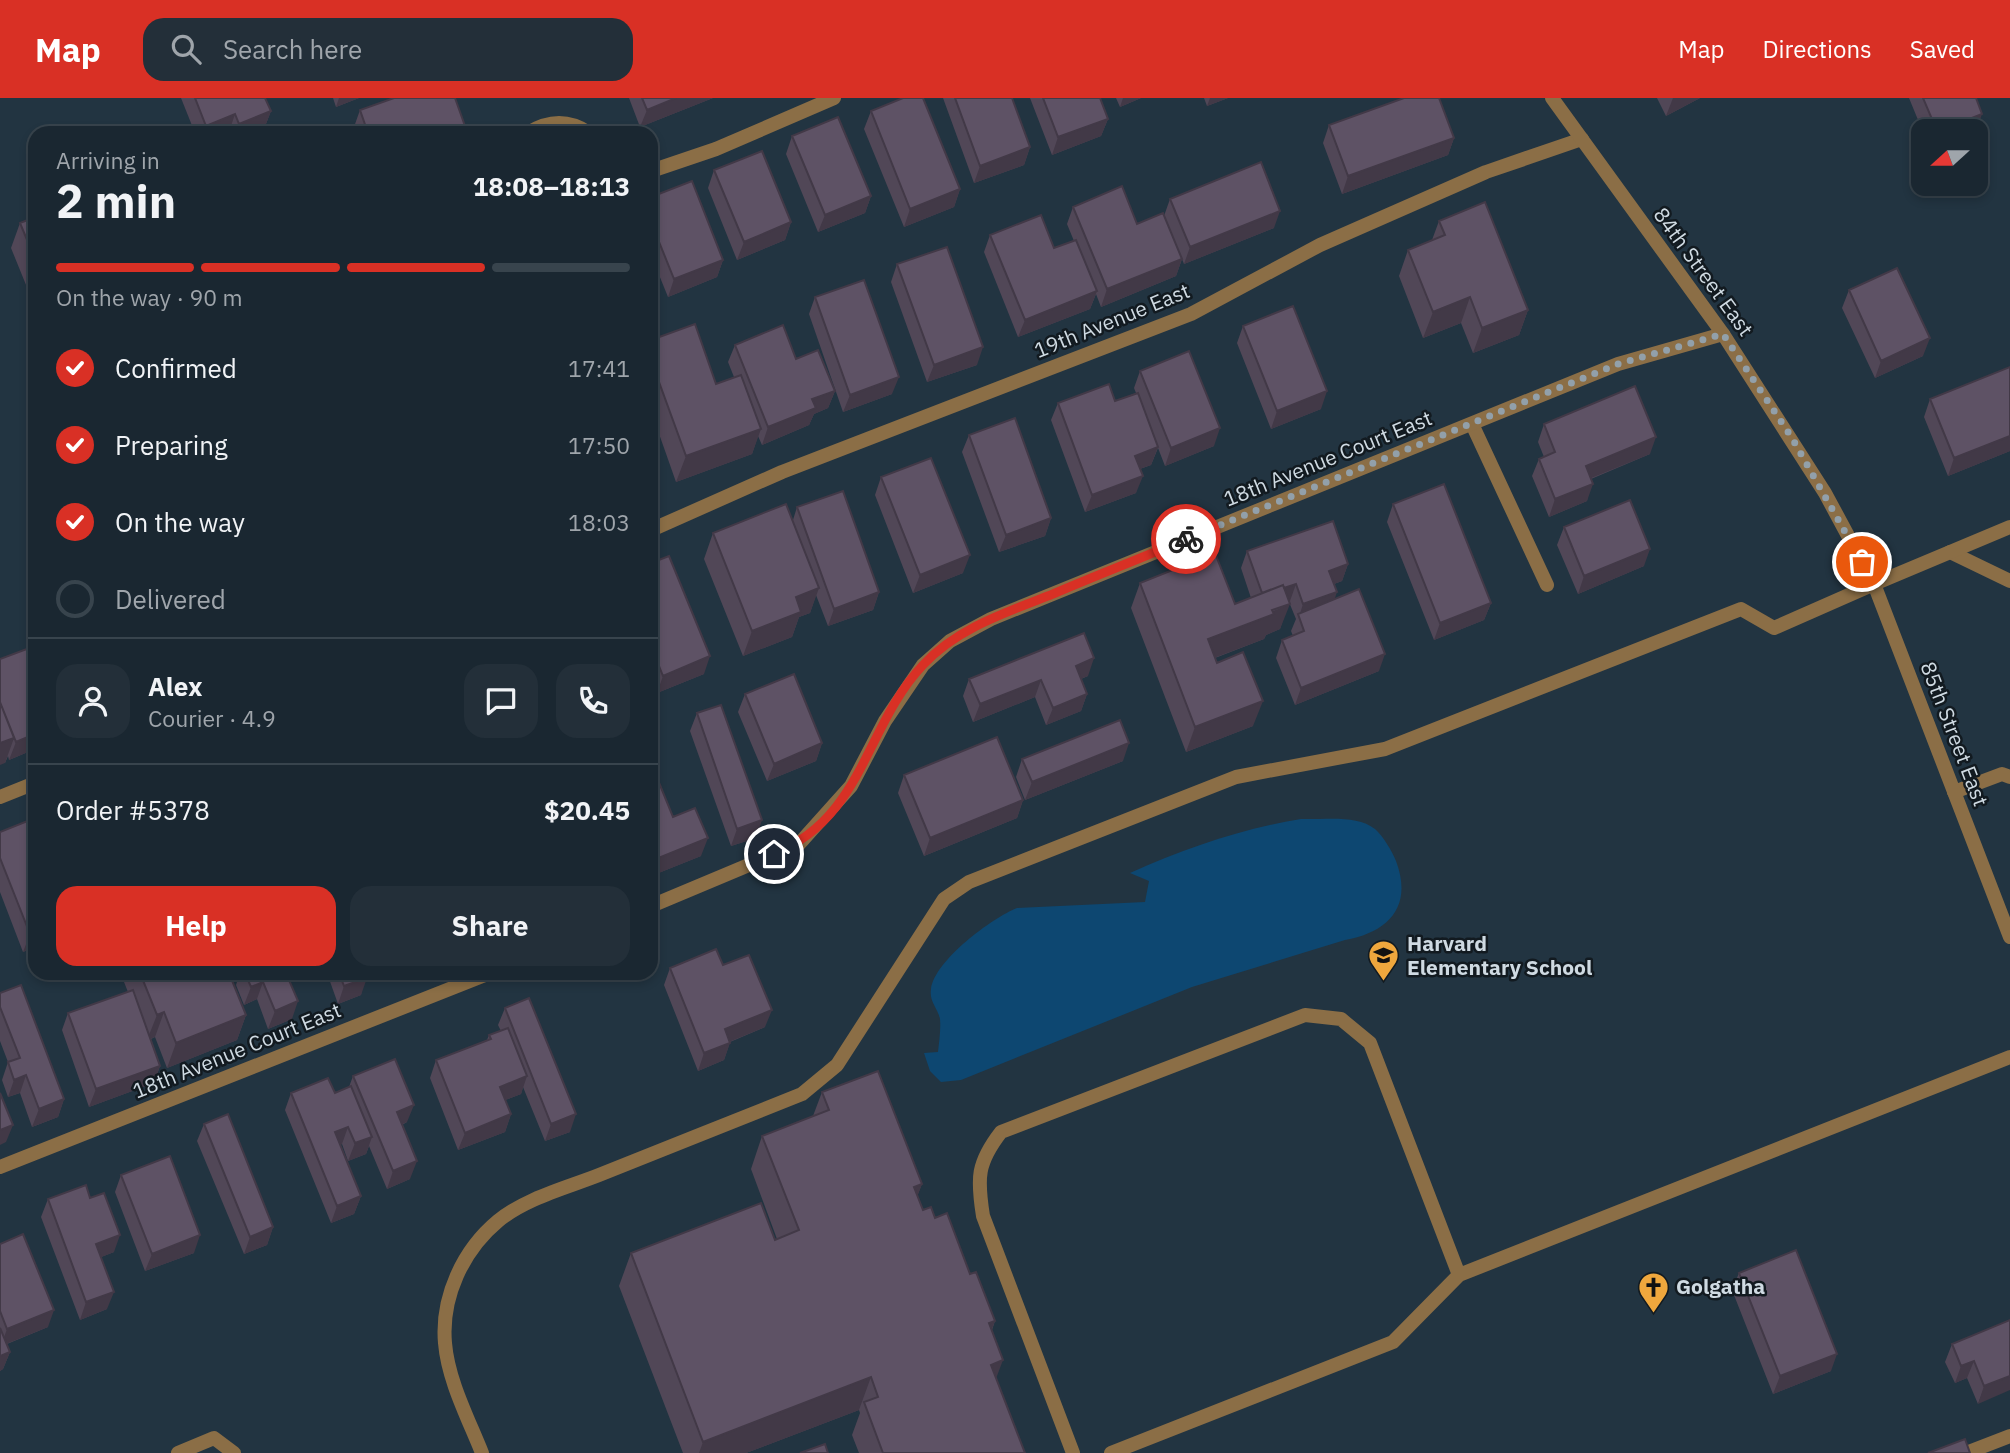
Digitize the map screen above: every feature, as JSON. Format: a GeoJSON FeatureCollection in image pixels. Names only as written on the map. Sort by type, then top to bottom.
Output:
{"type":"FeatureCollection","features":[{"type":"Feature","properties":{"kind":"street"},"geometry":{"type":"LineString","coordinates":[[792,98],[798,113]]}},
{"type":"Feature","properties":{"kind":"street"},"geometry":{"type":"LineString","coordinates":[[658,169],[716,149],[834,98]]}},
{"type":"Feature","properties":{"kind":"street","name":"84th Street East"},"geometry":{"type":"LineString","coordinates":[[1552,98],[1723,334],[1792,438],[1874,584]]}},
{"type":"Feature","properties":{"kind":"street"},"geometry":{"type":"LineString","coordinates":[[538,126],[556,122],[576,126]]}},
{"type":"Feature","properties":{"kind":"street","name":"19th Avenue East"},"geometry":{"type":"LineString","coordinates":[[658,527],[782,472],[1191,314],[1333,239],[1486,172],[1582,139]]}},
{"type":"Feature","properties":{"kind":"street","name":"18th Avenue Court East"},"geometry":{"type":"LineString","coordinates":[[658,903],[799,844],[852,786],[906,686],[923,665],[950,641],[991,619],[1618,364],[1723,334]]}},
{"type":"Feature","properties":{"kind":"street"},"geometry":{"type":"LineString","coordinates":[[1472,424],[1547,585]]}},
{"type":"Feature","properties":{"kind":"street"},"geometry":{"type":"LineString","coordinates":[[482,1453],[450,1370],[445,1342],[446,1312],[453,1284],[466,1257],[480,1237],[521,1205],[802,1094],[837,1065],[944,899],[969,882],[1236,776],[1385,749],[1741,608],[1774,628],[2010,527]]}},
{"type":"Feature","properties":{"kind":"street"},"geometry":{"type":"LineString","coordinates":[[1950,552],[2010,581]]}},
{"type":"Feature","properties":{"kind":"street","name":"85th Street East"},"geometry":{"type":"LineString","coordinates":[[1874,584],[2010,937]]}},
{"type":"Feature","properties":{"kind":"street"},"geometry":{"type":"LineString","coordinates":[[1954,792],[2002,774],[2010,777]]}},
{"type":"Feature","properties":{"kind":"street"},"geometry":{"type":"LineString","coordinates":[[0,797],[28,786]]}},
{"type":"Feature","properties":{"kind":"street","name":"18th Avenue Court East"},"geometry":{"type":"LineString","coordinates":[[0,1167],[471,980]]}},
{"type":"Feature","properties":{"kind":"street"},"geometry":{"type":"LineString","coordinates":[[1073,1453],[983,1216],[978,1180],[985,1153],[1001,1132],[1305,1015],[1341,1019],[1370,1043],[1459,1275]]}},
{"type":"Feature","properties":{"kind":"street"},"geometry":{"type":"LineString","coordinates":[[1111,1453],[1392,1342],[1459,1275],[2010,1057]]}},
{"type":"Feature","properties":{"kind":"street"},"geometry":{"type":"LineString","coordinates":[[1966,1453],[2010,1436]]}},
{"type":"Feature","properties":{"kind":"street"},"geometry":{"type":"LineString","coordinates":[[178,1453],[214,1438],[234,1453]]}},
{"type":"Feature","properties":{"kind":"water"},"geometry":{"type":"Polygon","coordinates":[[[1301,819],[1359,821],[1368,824],[1381,836],[1396,861],[1401,891],[1399,904],[1385,923],[1361,936],[1192,987],[961,1080],[941,1082],[930,1071],[924,1053],[938,1052],[940,1032],[940,1019],[932,1001],[931,989],[935,978],[953,953],[980,930],[1017,908],[1145,902],[1149,881],[1130,873],[1214,840],[1301,819]]]}},
{"type":"Feature","properties":{"kind":"building"},"geometry":{"type":"Polygon","coordinates":[[[195,98],[265,98],[271,111],[239,124],[235,114],[206,126],[195,98]]]}},
{"type":"Feature","properties":{"kind":"building"},"geometry":{"type":"Polygon","coordinates":[[[394,98],[455,98],[465,126],[366,126],[360,110],[394,98]]]}},
{"type":"Feature","properties":{"kind":"building"},"geometry":{"type":"Polygon","coordinates":[[[642,98],[676,98],[647,110],[642,98]]]}},
{"type":"Feature","properties":{"kind":"building"},"geometry":{"type":"Polygon","coordinates":[[[903,98],[923,98],[960,189],[910,209],[871,111],[903,98]]]}},
{"type":"Feature","properties":{"kind":"building"},"geometry":{"type":"Polygon","coordinates":[[[955,98],[1012,98],[1030,147],[980,166],[955,98]]]}},
{"type":"Feature","properties":{"kind":"building"},"geometry":{"type":"Polygon","coordinates":[[[1043,98],[1100,98],[1108,119],[1058,137],[1043,98]]]}},
{"type":"Feature","properties":{"kind":"building"},"geometry":{"type":"Polygon","coordinates":[[[1404,98],[1439,98],[1454,138],[1348,176],[1329,125],[1404,98]]]}},
{"type":"Feature","properties":{"kind":"building"},"geometry":{"type":"Polygon","coordinates":[[[1923,98],[1976,98],[1982,114],[1969,119],[1932,119],[1923,98]]]}},
{"type":"Feature","properties":{"kind":"building"},"geometry":{"type":"Polygon","coordinates":[[[838,117],[871,196],[825,215],[792,136],[838,117]]]}},
{"type":"Feature","properties":{"kind":"building"},"geometry":{"type":"Polygon","coordinates":[[[762,151],[791,222],[744,242],[714,170],[762,151]]]}},
{"type":"Feature","properties":{"kind":"building"},"geometry":{"type":"Polygon","coordinates":[[[1261,162],[1280,211],[1190,247],[1170,199],[1261,162]]]}},
{"type":"Feature","properties":{"kind":"building"},"geometry":{"type":"Polygon","coordinates":[[[692,181],[723,260],[674,279],[658,239],[658,194],[692,181]]]}},
{"type":"Feature","properties":{"kind":"building"},"geometry":{"type":"Polygon","coordinates":[[[1122,186],[1137,224],[1163,213],[1182,259],[1107,289],[1073,207],[1122,186]]]}},
{"type":"Feature","properties":{"kind":"building"},"geometry":{"type":"Polygon","coordinates":[[[1485,202],[1528,310],[1482,328],[1470,297],[1433,312],[1408,250],[1445,235],[1439,221],[1485,202]]]}},
{"type":"Feature","properties":{"kind":"building"},"geometry":{"type":"Polygon","coordinates":[[[1041,215],[1054,248],[1076,240],[1097,291],[1025,320],[990,235],[1041,215]]]}},
{"type":"Feature","properties":{"kind":"building"},"geometry":{"type":"Polygon","coordinates":[[[28,220],[28,242],[20,223],[28,220]]]}},
{"type":"Feature","properties":{"kind":"building"},"geometry":{"type":"Polygon","coordinates":[[[947,247],[983,347],[934,365],[897,264],[947,247]]]}},
{"type":"Feature","properties":{"kind":"building"},"geometry":{"type":"Polygon","coordinates":[[[1897,268],[1930,338],[1881,361],[1849,290],[1897,268]]]}},
{"type":"Feature","properties":{"kind":"building"},"geometry":{"type":"Polygon","coordinates":[[[864,280],[899,377],[850,395],[815,297],[864,280]]]}},
{"type":"Feature","properties":{"kind":"building"},"geometry":{"type":"Polygon","coordinates":[[[1293,306],[1327,391],[1277,411],[1243,326],[1293,306]]]}},
{"type":"Feature","properties":{"kind":"building"},"geometry":{"type":"Polygon","coordinates":[[[695,324],[716,384],[741,375],[761,429],[686,456],[658,379],[658,337],[695,324]]]}},
{"type":"Feature","properties":{"kind":"building"},"geometry":{"type":"Polygon","coordinates":[[[783,325],[796,359],[818,350],[835,391],[812,399],[816,408],[768,427],[735,345],[783,325]]]}},
{"type":"Feature","properties":{"kind":"building"},"geometry":{"type":"Polygon","coordinates":[[[1189,351],[1220,428],[1171,448],[1140,371],[1189,351]]]}},
{"type":"Feature","properties":{"kind":"building"},"geometry":{"type":"Polygon","coordinates":[[[2010,367],[2010,436],[1954,458],[1930,399],[2010,367]]]}},
{"type":"Feature","properties":{"kind":"building"},"geometry":{"type":"Polygon","coordinates":[[[1109,384],[1115,401],[1138,393],[1158,447],[1135,456],[1143,476],[1092,495],[1058,403],[1109,384]]]}},
{"type":"Feature","properties":{"kind":"building"},"geometry":{"type":"Polygon","coordinates":[[[1635,386],[1656,437],[1586,466],[1593,484],[1555,499],[1539,459],[1555,452],[1544,424],[1635,386]]]}},
{"type":"Feature","properties":{"kind":"building"},"geometry":{"type":"Polygon","coordinates":[[[1015,418],[1051,518],[1006,535],[969,435],[1015,418]]]}},
{"type":"Feature","properties":{"kind":"building"},"geometry":{"type":"Polygon","coordinates":[[[931,458],[970,555],[920,575],[881,477],[931,458]]]}},
{"type":"Feature","properties":{"kind":"building"},"geometry":{"type":"Polygon","coordinates":[[[1444,484],[1491,603],[1440,623],[1393,504],[1444,484]]]}},
{"type":"Feature","properties":{"kind":"building"},"geometry":{"type":"Polygon","coordinates":[[[843,491],[879,592],[834,609],[797,507],[843,491]]]}},
{"type":"Feature","properties":{"kind":"building"},"geometry":{"type":"Polygon","coordinates":[[[1630,500],[1650,549],[1584,576],[1564,527],[1630,500]]]}},
{"type":"Feature","properties":{"kind":"building"},"geometry":{"type":"Polygon","coordinates":[[[786,504],[819,588],[796,597],[801,612],[752,631],[713,533],[786,504]]]}},
{"type":"Feature","properties":{"kind":"building"},"geometry":{"type":"Polygon","coordinates":[[[1333,521],[1348,564],[1329,571],[1337,592],[1303,604],[1296,584],[1284,588],[1283,585],[1262,593],[1247,551],[1333,521]]]}},
{"type":"Feature","properties":{"kind":"building"},"geometry":{"type":"Polygon","coordinates":[[[1215,553],[1235,604],[1283,585],[1290,604],[1272,610],[1274,614],[1208,639],[1217,663],[1243,652],[1263,701],[1195,727],[1140,583],[1215,553]]]}},
{"type":"Feature","properties":{"kind":"building"},"geometry":{"type":"Polygon","coordinates":[[[669,556],[710,656],[663,676],[658,664],[658,560],[669,556]]]}},
{"type":"Feature","properties":{"kind":"building"},"geometry":{"type":"Polygon","coordinates":[[[1359,589],[1385,654],[1301,688],[1282,640],[1304,631],[1298,614],[1359,589]]]}},
{"type":"Feature","properties":{"kind":"building"},"geometry":{"type":"Polygon","coordinates":[[[1084,633],[1094,658],[1076,666],[1087,694],[1053,708],[1041,680],[980,704],[969,679],[1084,633]]]}},
{"type":"Feature","properties":{"kind":"building"},"geometry":{"type":"Polygon","coordinates":[[[28,648],[28,737],[16,742],[0,702],[0,659],[28,648]]]}},
{"type":"Feature","properties":{"kind":"building"},"geometry":{"type":"Polygon","coordinates":[[[794,674],[822,743],[774,764],[745,694],[794,674]]]}},
{"type":"Feature","properties":{"kind":"building"},"geometry":{"type":"Polygon","coordinates":[[[0,702],[14,738],[0,743],[0,702]]]}},
{"type":"Feature","properties":{"kind":"building"},"geometry":{"type":"Polygon","coordinates":[[[721,705],[762,820],[737,829],[697,713],[721,705]]]}},
{"type":"Feature","properties":{"kind":"building"},"geometry":{"type":"Polygon","coordinates":[[[1120,720],[1129,743],[1032,782],[1022,759],[1120,720]]]}},
{"type":"Feature","properties":{"kind":"building"},"geometry":{"type":"Polygon","coordinates":[[[997,737],[1023,800],[930,838],[904,775],[997,737]]]}},
{"type":"Feature","properties":{"kind":"building"},"geometry":{"type":"Polygon","coordinates":[[[658,780],[673,817],[695,808],[708,838],[658,858],[658,780]]]}},
{"type":"Feature","properties":{"kind":"building"},"geometry":{"type":"Polygon","coordinates":[[[28,821],[28,929],[0,858],[0,832],[28,821]]]}},
{"type":"Feature","properties":{"kind":"building"},"geometry":{"type":"Polygon","coordinates":[[[716,949],[723,965],[749,955],[772,1010],[725,1029],[730,1043],[704,1053],[670,968],[716,949]]]}},
{"type":"Feature","properties":{"kind":"building"},"geometry":{"type":"Polygon","coordinates":[[[143,980],[232,980],[246,1015],[176,1043],[164,1012],[157,1015],[143,980]]]}},
{"type":"Feature","properties":{"kind":"building"},"geometry":{"type":"Polygon","coordinates":[[[248,980],[289,980],[298,1001],[275,1011],[263,982],[251,987],[248,980]]]}},
{"type":"Feature","properties":{"kind":"building"},"geometry":{"type":"Polygon","coordinates":[[[342,980],[361,980],[344,986],[342,980]]]}},
{"type":"Feature","properties":{"kind":"building"},"geometry":{"type":"Polygon","coordinates":[[[21,985],[64,1099],[39,1109],[26,1075],[14,1080],[8,1062],[20,1058],[0,1007],[0,993],[21,985]]]}},
{"type":"Feature","properties":{"kind":"building"},"geometry":{"type":"Polygon","coordinates":[[[133,990],[160,1066],[96,1089],[68,1013],[133,990]]]}},
{"type":"Feature","properties":{"kind":"building"},"geometry":{"type":"Polygon","coordinates":[[[529,998],[576,1114],[551,1124],[505,1008],[529,998]]]}},
{"type":"Feature","properties":{"kind":"building"},"geometry":{"type":"Polygon","coordinates":[[[508,1028],[527,1076],[500,1087],[511,1114],[465,1133],[436,1060],[491,1039],[489,1035],[508,1028]]]}},
{"type":"Feature","properties":{"kind":"building"},"geometry":{"type":"Polygon","coordinates":[[[395,1059],[414,1105],[397,1112],[417,1161],[393,1171],[353,1076],[395,1059]]]}},
{"type":"Feature","properties":{"kind":"building"},"geometry":{"type":"Polygon","coordinates":[[[878,1071],[922,1184],[914,1187],[923,1210],[931,1207],[935,1218],[947,1213],[970,1274],[976,1272],[995,1321],[989,1323],[1003,1360],[991,1365],[1025,1453],[883,1453],[864,1402],[878,1397],[871,1377],[703,1442],[631,1253],[761,1203],[775,1240],[799,1230],[762,1136],[829,1110],[822,1092],[878,1071]]]}},
{"type":"Feature","properties":{"kind":"building"},"geometry":{"type":"Polygon","coordinates":[[[328,1078],[335,1093],[351,1086],[372,1137],[355,1143],[348,1127],[335,1132],[361,1196],[337,1206],[291,1093],[328,1078]]]}},
{"type":"Feature","properties":{"kind":"building"},"geometry":{"type":"Polygon","coordinates":[[[0,1093],[13,1125],[0,1130],[0,1093]]]}},
{"type":"Feature","properties":{"kind":"building"},"geometry":{"type":"Polygon","coordinates":[[[228,1114],[273,1227],[250,1237],[204,1124],[228,1114]]]}},
{"type":"Feature","properties":{"kind":"building"},"geometry":{"type":"Polygon","coordinates":[[[170,1156],[200,1235],[152,1254],[121,1175],[170,1156]]]}},
{"type":"Feature","properties":{"kind":"building"},"geometry":{"type":"Polygon","coordinates":[[[86,1185],[90,1198],[104,1193],[120,1235],[96,1244],[114,1292],[86,1302],[48,1199],[86,1185]]]}},
{"type":"Feature","properties":{"kind":"building"},"geometry":{"type":"Polygon","coordinates":[[[23,1234],[54,1310],[7,1329],[0,1311],[0,1244],[23,1234]]]}},
{"type":"Feature","properties":{"kind":"building"},"geometry":{"type":"Polygon","coordinates":[[[1796,1250],[1837,1354],[1780,1376],[1739,1273],[1796,1250]]]}},
{"type":"Feature","properties":{"kind":"building"},"geometry":{"type":"Polygon","coordinates":[[[2010,1320],[2010,1376],[1984,1386],[1974,1361],[1961,1366],[1952,1344],[2010,1320]]]}},
{"type":"Feature","properties":{"kind":"building"},"geometry":{"type":"Polygon","coordinates":[[[0,1328],[10,1352],[0,1356],[0,1328]]]}},
{"type":"Feature","properties":{"kind":"building"},"geometry":{"type":"Polygon","coordinates":[[[1965,1439],[1970,1453],[1928,1453],[1965,1439]]]}},
{"type":"Feature","properties":{"kind":"building"},"geometry":{"type":"Polygon","coordinates":[[[825,1444],[828,1453],[800,1453],[825,1444]]]}},
{"type":"Feature","properties":{"kind":"way so far"},"geometry":{"type":"LineString","coordinates":[[1186,539],[1618,364],[1723,334],[1792,438],[1862,562]]}},
{"type":"Feature","properties":{"kind":"place","name":"Harvard Elementary School"},"geometry":{"type":"Point","coordinates":[1384,983]}},
{"type":"Feature","properties":{"kind":"place","name":"Golgatha"},"geometry":{"type":"Point","coordinates":[1653,1314]}},
{"type":"Feature","properties":{"kind":"route"},"geometry":{"type":"LineString","coordinates":[[774,854],[799,844],[852,786],[906,686],[923,665],[950,641],[991,619],[1186,539]]}}]}
